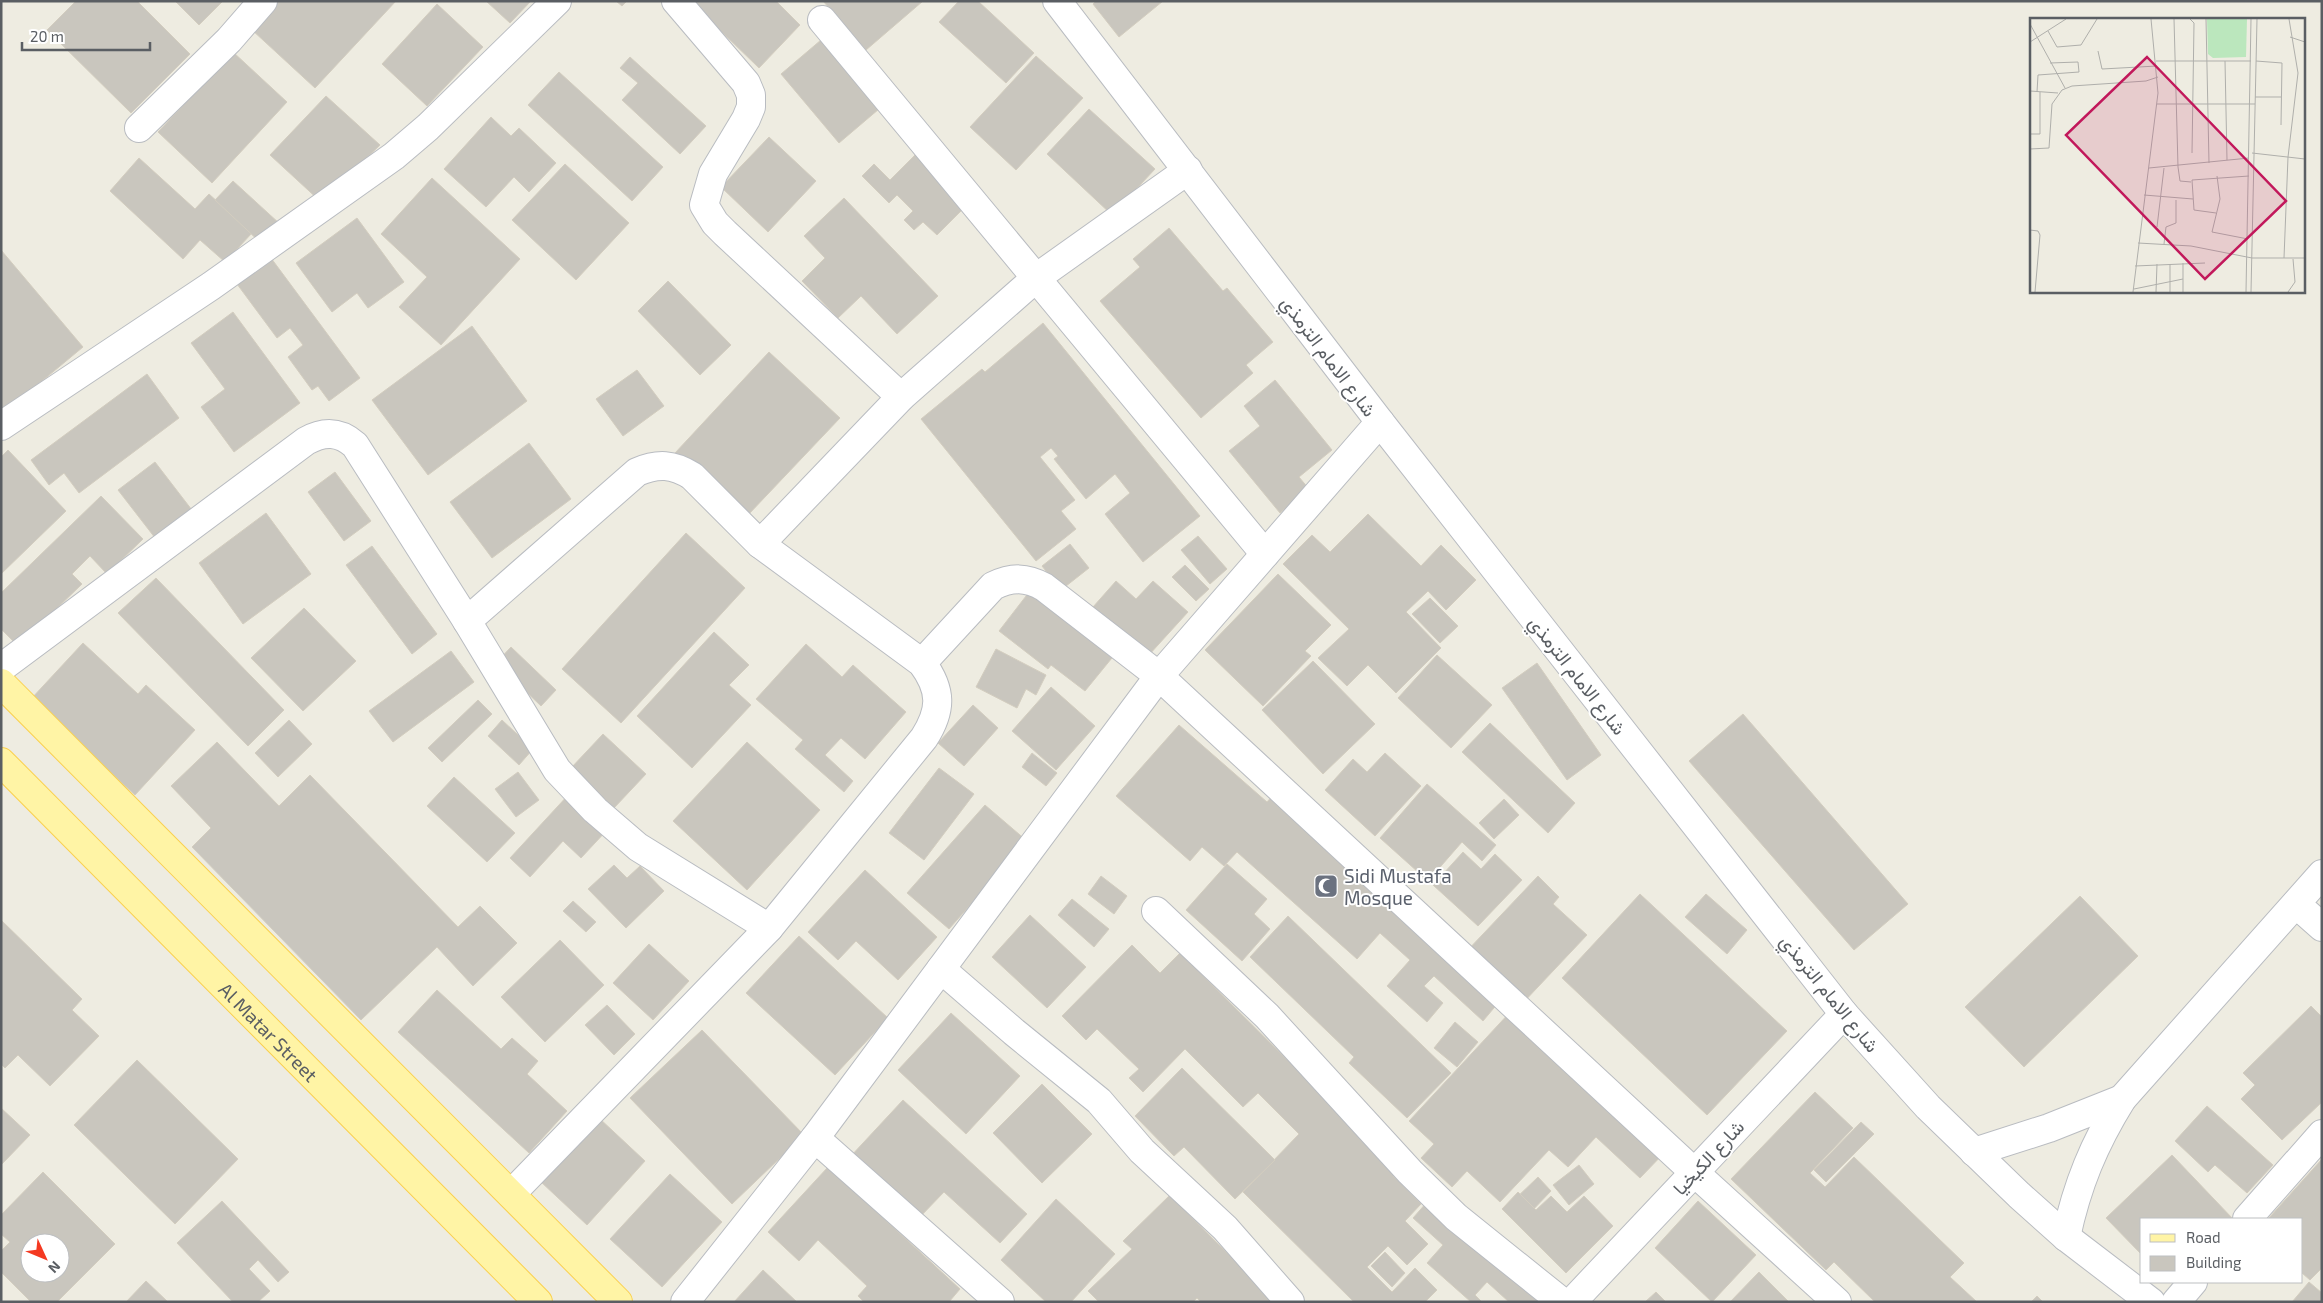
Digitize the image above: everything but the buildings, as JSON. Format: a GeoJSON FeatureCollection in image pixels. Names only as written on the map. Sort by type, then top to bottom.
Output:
{"type":"FeatureCollection","features":[{"type":"Feature","properties":{"kind":"main road"},"geometry":{"type":"LineString","coordinates":[[1,683],[618,1302]]}},
{"type":"Feature","properties":{"kind":"main road","name":"Al Matar Street"},"geometry":{"type":"LineString","coordinates":[[1,762],[538,1302]]}},
{"type":"Feature","properties":{"kind":"street"},"geometry":{"type":"LineString","coordinates":[[139,128],[230,40],[263,1]]}},
{"type":"Feature","properties":{"kind":"street"},"geometry":{"type":"LineString","coordinates":[[1,426],[211,286],[394,156],[428,127],[557,1]]}},
{"type":"Feature","properties":{"kind":"street"},"geometry":{"type":"LineString","coordinates":[[676,1],[746,84],[751,95],[751,107],[746,119],[713,174],[704,205],[725,233],[901,398]]}},
{"type":"Feature","properties":{"kind":"street","name":"شارع الامام الترمذي"},"geometry":{"type":"LineString","coordinates":[[1057,1],[1380,422],[1844,1014],[1928,1108],[1974,1152],[2066,1237],[2151,1302]]}},
{"type":"Feature","properties":{"kind":"street"},"geometry":{"type":"LineString","coordinates":[[822,20],[1265,554]]}},
{"type":"Feature","properties":{"kind":"street"},"geometry":{"type":"LineString","coordinates":[[760,544],[901,398],[1036,278],[1188,170]]}},
{"type":"Feature","properties":{"kind":"street"},"geometry":{"type":"LineString","coordinates":[[685,1302],[815,1138],[1159,676],[1380,422]]}},
{"type":"Feature","properties":{"kind":"street"},"geometry":{"type":"LineString","coordinates":[[1,668],[306,441],[326,433],[342,436],[354,445],[467,621],[557,770],[595,810],[638,847],[769,928]]}},
{"type":"Feature","properties":{"kind":"street"},"geometry":{"type":"LineString","coordinates":[[467,621],[637,472],[651,466],[665,465],[680,468],[692,476],[760,544],[922,663],[932,676],[937,692],[938,708],[933,724],[924,738],[769,928],[511,1194]]}},
{"type":"Feature","properties":{"kind":"street"},"geometry":{"type":"LineString","coordinates":[[922,663],[993,586],[1005,580],[1019,578],[1032,580],[1044,587],[1159,676],[1837,1302]]}},
{"type":"Feature","properties":{"kind":"street"},"geometry":{"type":"LineString","coordinates":[[2066,1237],[2074,1201],[2086,1165],[2102,1132],[2122,1099],[2322,874]]}},
{"type":"Feature","properties":{"kind":"street"},"geometry":{"type":"LineString","coordinates":[[2296,904],[2322,927]]}},
{"type":"Feature","properties":{"kind":"street"},"geometry":{"type":"LineString","coordinates":[[1156,910],[1267,1016],[1410,1172],[1456,1218],[1562,1302]]}},
{"type":"Feature","properties":{"kind":"street"},"geometry":{"type":"LineString","coordinates":[[941,969],[1014,1032],[1099,1101],[1142,1151],[1225,1228],[1290,1302]]}},
{"type":"Feature","properties":{"kind":"street","name":"شارع الكيخيا"},"geometry":{"type":"LineString","coordinates":[[1572,1302],[1844,1014]]}},
{"type":"Feature","properties":{"kind":"street"},"geometry":{"type":"LineString","coordinates":[[1974,1152],[2049,1128],[2122,1099]]}},
{"type":"Feature","properties":{"kind":"street"},"geometry":{"type":"LineString","coordinates":[[2248,1218],[2322,1134]]}},
{"type":"Feature","properties":{"kind":"street"},"geometry":{"type":"LineString","coordinates":[[815,1138],[1000,1302]]}},
{"type":"Feature","properties":{"kind":"street"},"geometry":{"type":"LineString","coordinates":[[2176,1302],[2192,1283]]}},
{"type":"Feature","properties":{"kind":"place","name":"Sidi Mustafa Mosque"},"geometry":{"type":"Point","coordinates":[1326,886]}}]}
